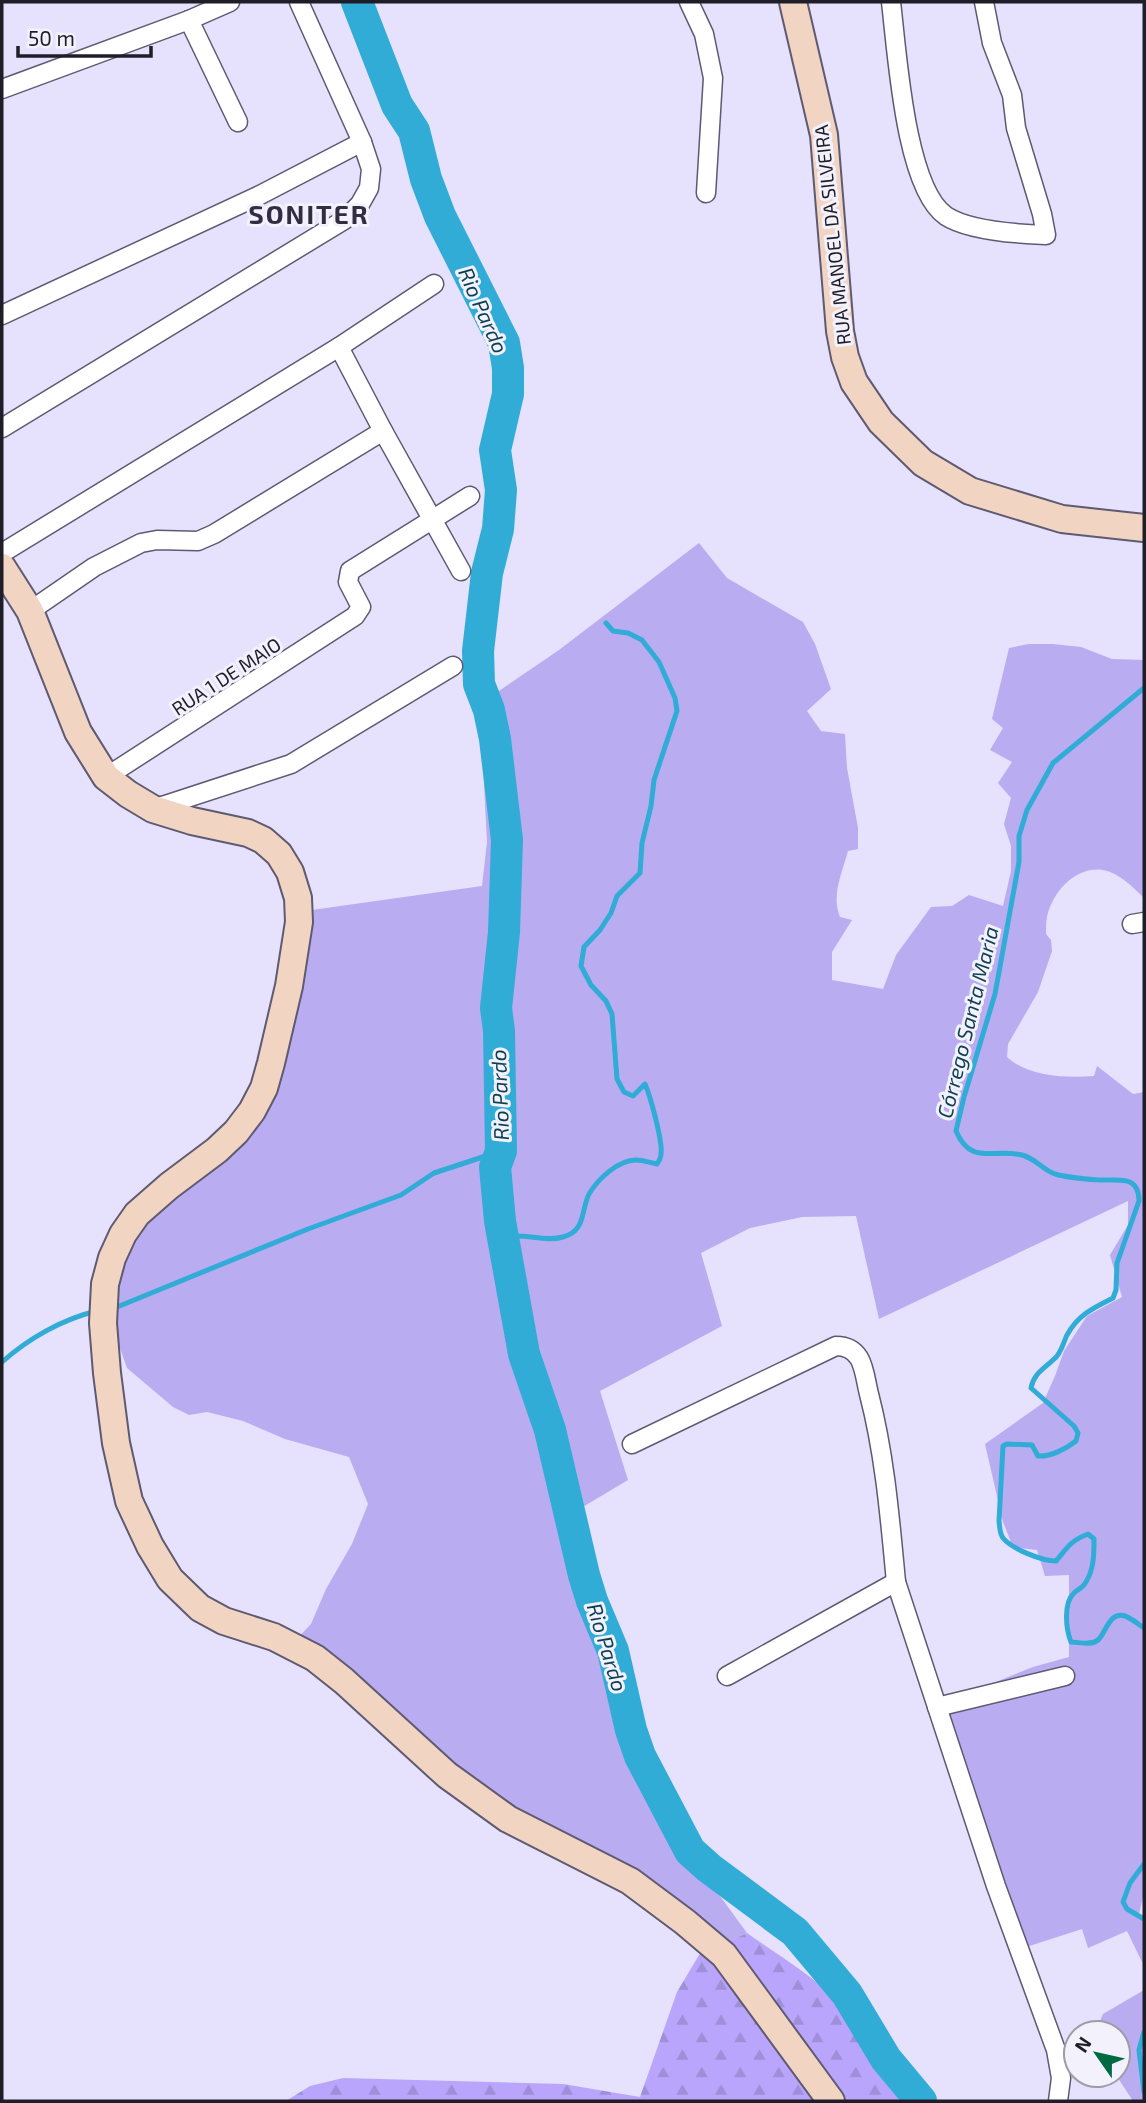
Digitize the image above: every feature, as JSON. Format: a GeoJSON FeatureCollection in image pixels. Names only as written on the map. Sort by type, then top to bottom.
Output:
{"type":"FeatureCollection","features":[{"type":"Feature","properties":{"kind":"street"},"geometry":{"type":"LineString","coordinates":[[2,89],[189,20],[230,2]]}},
{"type":"Feature","properties":{"kind":"street"},"geometry":{"type":"LineString","coordinates":[[2,428],[344,220],[360,204],[369,188],[371,169],[362,142],[299,2]]}},
{"type":"Feature","properties":{"kind":"street"},"geometry":{"type":"LineString","coordinates":[[689,2],[704,34],[713,78],[706,192]]}},
{"type":"Feature","properties":{"kind":"street","name":"RUA MANOEL DA SILVEIRA"},"geometry":{"type":"LineString","coordinates":[[793,2],[824,135],[842,344],[854,382],[881,422],[923,463],[970,491],[1062,519],[1144,528]]}},
{"type":"Feature","properties":{"kind":"street"},"geometry":{"type":"LineString","coordinates":[[891,2],[908,135],[918,168],[937,208],[949,218],[982,227],[1013,234],[1046,235],[1016,128],[1013,95],[992,43],[984,2]]}},
{"type":"Feature","properties":{"kind":"street"},"geometry":{"type":"LineString","coordinates":[[189,20],[239,122]]}},
{"type":"Feature","properties":{"kind":"street"},"geometry":{"type":"LineString","coordinates":[[2,315],[260,195],[362,142]]}},
{"type":"Feature","properties":{"kind":"street"},"geometry":{"type":"LineString","coordinates":[[2,553],[339,347],[433,285]]}},
{"type":"Feature","properties":{"kind":"street"},"geometry":{"type":"LineString","coordinates":[[339,347],[461,571]]}},
{"type":"Feature","properties":{"kind":"street"},"geometry":{"type":"LineString","coordinates":[[30,611],[94,567],[141,543],[157,540],[198,541],[214,534],[383,431]]}},
{"type":"Feature","properties":{"kind":"street"},"geometry":{"type":"LineString","coordinates":[[432,521],[470,496]]}},
{"type":"Feature","properties":{"kind":"street","name":"RUA 1 DE MAIO"},"geometry":{"type":"LineString","coordinates":[[106,777],[355,616],[360,610],[360,603],[347,579],[350,571],[432,521]]}},
{"type":"Feature","properties":{"kind":"street"},"geometry":{"type":"LineString","coordinates":[[2,568],[30,611],[78,733],[106,777],[153,809],[248,833],[263,840],[279,854],[290,872],[298,898],[299,922],[289,986],[264,1088],[252,1111],[236,1132],[137,1214],[111,1258],[105,1284],[103,1323],[116,1443],[130,1501],[150,1546],[170,1579],[200,1608],[224,1621],[274,1637],[315,1658],[447,1775],[508,1819],[630,1881],[685,1922],[724,1955],[831,2101]]}},
{"type":"Feature","properties":{"kind":"street"},"geometry":{"type":"LineString","coordinates":[[153,809],[290,764],[453,666]]}},
{"type":"Feature","properties":{"kind":"street"},"geometry":{"type":"LineString","coordinates":[[632,1444],[836,1346],[844,1346],[853,1351],[859,1359],[872,1406],[885,1474],[896,1582],[996,1886],[1056,2050],[1061,2077],[1058,2101]]}},
{"type":"Feature","properties":{"kind":"street"},"geometry":{"type":"LineString","coordinates":[[727,1676],[896,1582]]}},
{"type":"Feature","properties":{"kind":"street"},"geometry":{"type":"LineString","coordinates":[[937,1707],[1065,1676]]}},
{"type":"Feature","properties":{"kind":"shaded area"},"geometry":{"type":"Polygon","coordinates":[[[699,543],[727,578],[803,622],[815,644],[831,689],[807,711],[821,731],[845,734],[847,768],[858,828],[858,849],[848,851],[838,884],[840,917],[852,920],[832,952],[832,980],[883,989],[896,955],[931,907],[952,906],[969,895],[1003,906],[1011,871],[1011,846],[1004,824],[1011,798],[998,783],[1012,762],[990,750],[1003,728],[992,719],[1009,648],[1029,644],[1053,644],[1081,647],[1112,659],[1144,660],[1144,898],[1120,877],[1103,870],[1083,872],[1066,883],[1054,899],[1047,919],[1046,934],[1051,940],[1052,951],[1038,992],[1008,1044],[1007,1057],[1026,1069],[1048,1075],[1094,1076],[1097,1066],[1133,1094],[1144,1092],[1144,1893],[1139,1914],[1144,1919],[1144,1966],[1127,1931],[1088,1948],[1082,1929],[1020,1949],[936,1706],[1033,1667],[1069,1657],[1069,1575],[1045,1576],[1037,1550],[1013,1547],[1003,1522],[985,1444],[1043,1403],[1064,1351],[1087,1316],[1122,1297],[1110,1255],[1128,1225],[1128,1201],[879,1319],[856,1216],[802,1217],[750,1228],[701,1253],[722,1326],[600,1391],[628,1480],[566,1517],[604,1611],[633,1736],[690,1855],[747,1933],[715,1948],[465,1785],[296,1640],[311,1624],[326,1589],[352,1544],[368,1504],[349,1457],[285,1439],[243,1421],[207,1412],[189,1415],[173,1407],[127,1368],[103,1300],[136,1234],[252,1127],[284,1058],[312,910],[482,886],[487,842],[480,704],[559,650],[699,543]]]}},
{"type":"Feature","properties":{"kind":"shaded area"},"geometry":{"type":"Polygon","coordinates":[[[1144,1990],[1144,2101],[1133,2101],[1125,2089],[1132,2089],[1132,2019],[1101,2019],[1103,2014],[1144,1990]]]}},
{"type":"Feature","properties":{"kind":"green space"},"geometry":{"type":"Polygon","coordinates":[[[747,1933],[806,1974],[839,2002],[866,2037],[906,2101],[286,2101],[310,2086],[343,2078],[563,2084],[640,2097],[677,1992],[699,1955],[747,1933]]]}},
{"type":"Feature","properties":{"kind":"waterway","name":"Rio Pardo"},"geometry":{"type":"LineString","coordinates":[[357,2],[397,105],[414,131],[426,179],[440,216],[504,343],[508,368],[508,394],[495,450],[501,490],[498,529],[487,573],[478,651],[479,684],[489,710],[495,739],[507,840],[504,932],[496,1008],[499,1031],[501,1151],[495,1167],[500,1221],[524,1354],[550,1430],[584,1575],[613,1651],[631,1730],[640,1756],[690,1851],[795,1932],[847,1994],[886,2059],[921,2101]]}},
{"type":"Feature","properties":{"kind":"waterway"},"geometry":{"type":"LineString","coordinates":[[504,1248],[514,1236],[551,1239],[570,1234],[576,1230],[582,1219],[589,1194],[609,1171],[629,1161],[657,1164],[661,1155],[658,1129],[645,1084],[633,1096],[624,1092],[617,1079],[612,1014],[581,966],[584,947],[600,930],[611,913],[617,896],[640,873],[642,843],[654,780],[677,711],[675,698],[659,662],[642,640],[628,633],[613,631],[606,623]]}},
{"type":"Feature","properties":{"kind":"waterway","name":"Córrego Santa Maria"},"geometry":{"type":"LineString","coordinates":[[1144,688],[1053,763],[1027,810],[1019,836],[1019,862],[995,994],[956,1131],[962,1142],[976,1152],[1022,1155],[1055,1174],[1126,1181],[1135,1186],[1138,1192],[1139,1201],[1117,1263],[1113,1298],[1076,1322],[1058,1354],[1032,1383],[1031,1388],[1074,1426],[1078,1433],[1076,1441],[1058,1452],[1043,1456],[1038,1456],[1032,1445],[1003,1446],[999,1521],[1001,1534],[1007,1542],[1043,1559],[1056,1561],[1077,1539],[1088,1534],[1094,1539],[1089,1577],[1068,1603],[1067,1623],[1071,1642],[1095,1642],[1112,1620],[1120,1615],[1144,1628]]}},
{"type":"Feature","properties":{"kind":"waterway"},"geometry":{"type":"LineString","coordinates":[[117,1307],[308,1229],[401,1195],[434,1173],[501,1151]]}},
{"type":"Feature","properties":{"kind":"waterway"},"geometry":{"type":"LineString","coordinates":[[2,1362],[46,1331],[97,1311]]}},
{"type":"Feature","properties":{"kind":"waterway","name":"Córrego Santa Maria"},"geometry":{"type":"LineString","coordinates":[[1144,1864],[1130,1883],[1123,1902],[1127,1909],[1144,1919]]}},
{"type":"Feature","properties":{"kind":"waterway","name":"Córrego Santa Maria"},"geometry":{"type":"LineString","coordinates":[[1144,2032],[1139,2050],[1144,2092]]}},
{"type":"Feature","properties":{"kind":"district","name":"SONITER"},"geometry":{"type":"Point","coordinates":[309,213]}}]}
